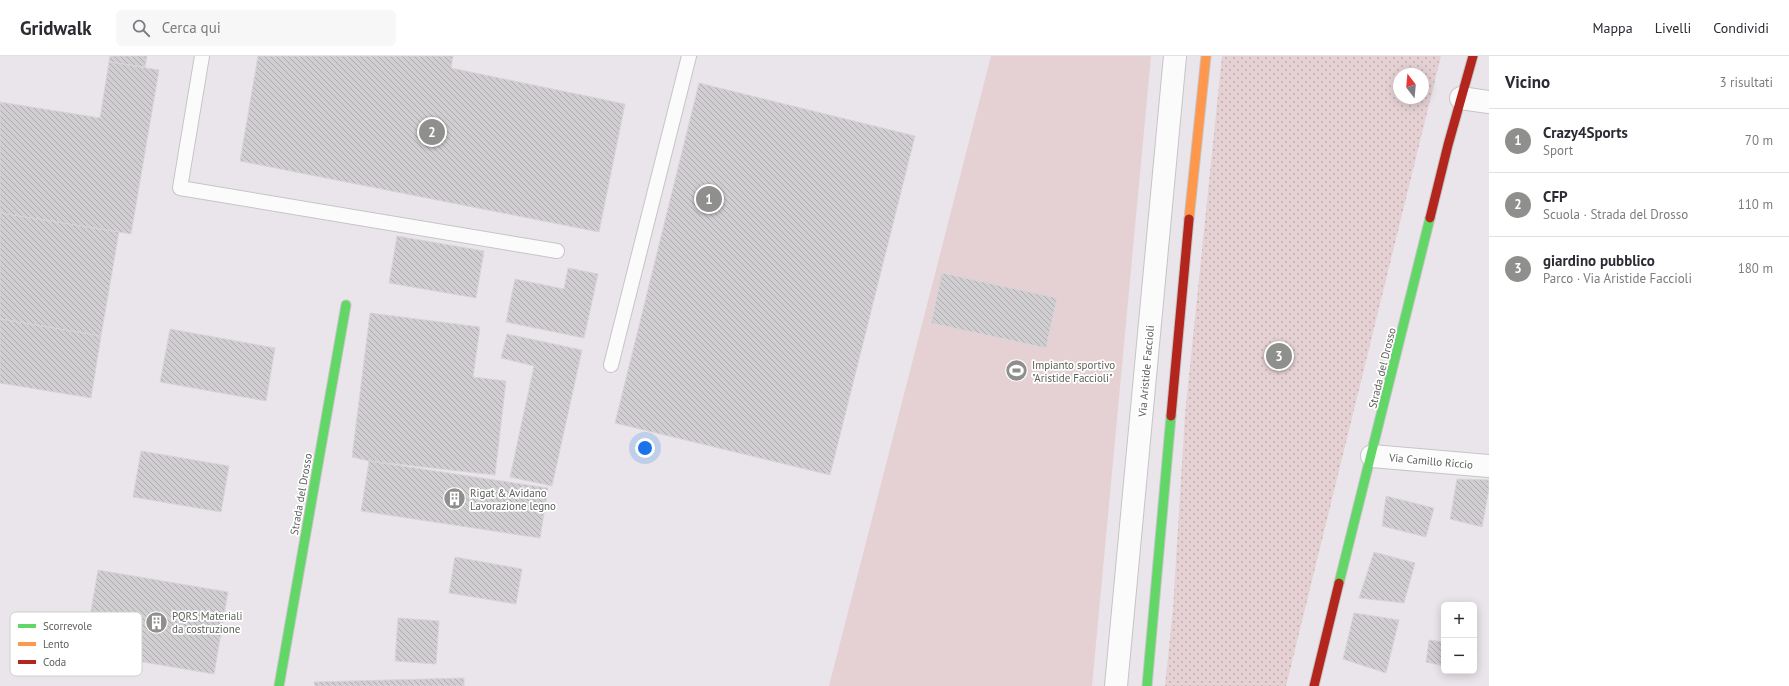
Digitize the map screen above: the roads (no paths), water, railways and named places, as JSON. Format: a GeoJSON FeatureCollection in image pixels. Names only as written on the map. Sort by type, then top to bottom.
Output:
{"type":"FeatureCollection","features":[{"type":"Feature","properties":{"kind":"street","name":"Via Aristide Faccioli"},"geometry":{"type":"LineString","coordinates":[[1116,686],[1175,56]]}},
{"type":"Feature","properties":{"kind":"street"},"geometry":{"type":"LineString","coordinates":[[1147,686],[1186,252],[1206,56]]}},
{"type":"Feature","properties":{"kind":"street","name":"Strada del Drosso"},"geometry":{"type":"LineString","coordinates":[[1314,686],[1461,98],[1473,56]]}},
{"type":"Feature","properties":{"kind":"street"},"geometry":{"type":"LineString","coordinates":[[1461,98],[1489,102]]}},
{"type":"Feature","properties":{"kind":"street","name":"Strada del Drosso"},"geometry":{"type":"LineString","coordinates":[[279,686],[346,305]]}},
{"type":"Feature","properties":{"kind":"street","name":"Via Camillo Riccio"},"geometry":{"type":"LineString","coordinates":[[1372,456],[1489,466]]}},
{"type":"Feature","properties":{"kind":"lane"},"geometry":{"type":"LineString","coordinates":[[202,56],[180,188],[557,250]]}},
{"type":"Feature","properties":{"kind":"lane"},"geometry":{"type":"LineString","coordinates":[[611,365],[689,56]]}},
{"type":"Feature","properties":{"kind":"place","name":"CFP"},"geometry":{"type":"Point","coordinates":[432,132]}},
{"type":"Feature","properties":{"kind":"place","name":"Crazy4Sports"},"geometry":{"type":"Point","coordinates":[709,199]}},
{"type":"Feature","properties":{"kind":"place","name":"giardino pubblico"},"geometry":{"type":"Point","coordinates":[1279,356]}},
{"type":"Feature","properties":{"kind":"place","name":"Impianto sportivo \"Aristide Faccioli\""},"geometry":{"type":"Point","coordinates":[1016,371]}},
{"type":"Feature","properties":{"kind":"place","name":"Rigat & Avidano Lavorazione legno"},"geometry":{"type":"Point","coordinates":[454,499]}},
{"type":"Feature","properties":{"kind":"place","name":"PQRS Materiali da costruzione"},"geometry":{"type":"Point","coordinates":[156,622]}}]}
